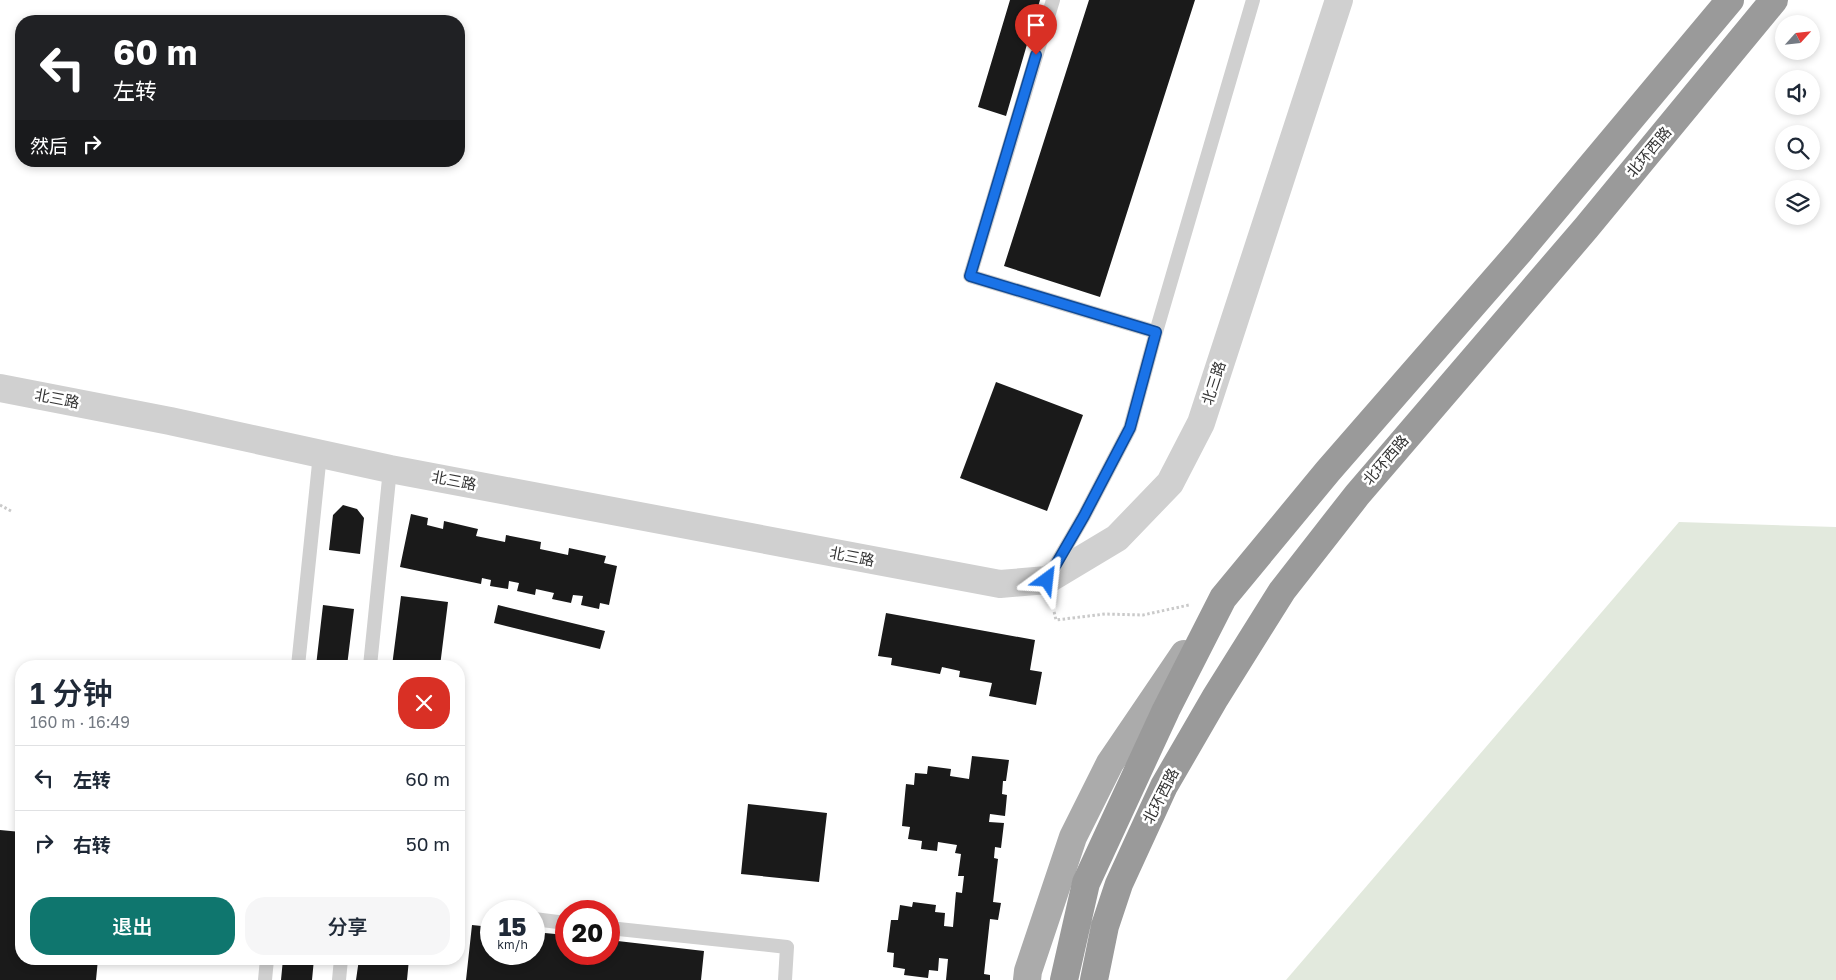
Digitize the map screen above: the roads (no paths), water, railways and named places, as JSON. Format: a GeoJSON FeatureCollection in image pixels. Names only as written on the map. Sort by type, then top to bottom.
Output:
{"type":"FeatureCollection","features":[{"type":"Feature","properties":{"kind":"highway","name":"北环西路"},"geometry":{"type":"LineString","coordinates":[[1064,980],[1086,883],[1166,710],[1223,598],[1328,471],[1519,252],[1730,0]]}},
{"type":"Feature","properties":{"kind":"highway","name":"北环西路"},"geometry":{"type":"LineString","coordinates":[[1094,980],[1105,926],[1119,884],[1164,786],[1215,698],[1282,591],[1357,494],[1580,235],[1774,0]]}},
{"type":"Feature","properties":{"kind":"main road"},"geometry":{"type":"LineString","coordinates":[[1027,980],[1028,971],[1073,837],[1106,771],[1223,598]]}},
{"type":"Feature","properties":{"kind":"main road"},"geometry":{"type":"LineString","coordinates":[[1105,926],[1105,980]]}},
{"type":"Feature","properties":{"kind":"street","name":"北三路"},"geometry":{"type":"LineString","coordinates":[[0,388],[170,421],[390,469],[1000,584],[1047,580],[1117,538],[1124,531],[1170,483],[1201,422],[1339,0]]}},
{"type":"Feature","properties":{"kind":"lane"},"geometry":{"type":"LineString","coordinates":[[1052,0],[970,276],[1156,332]]}},
{"type":"Feature","properties":{"kind":"lane"},"geometry":{"type":"LineString","coordinates":[[1047,580],[1084,516],[1130,428],[1156,332],[1253,0]]}},
{"type":"Feature","properties":{"kind":"lane"},"geometry":{"type":"LineString","coordinates":[[299,660],[320,454]]}},
{"type":"Feature","properties":{"kind":"lane"},"geometry":{"type":"LineString","coordinates":[[371,660],[390,469]]}},
{"type":"Feature","properties":{"kind":"lane"},"geometry":{"type":"LineString","coordinates":[[620,929],[787,947],[785,980]]}},
{"type":"Feature","properties":{"kind":"lane"},"geometry":{"type":"LineString","coordinates":[[265,980],[266,965]]}},
{"type":"Feature","properties":{"kind":"lane"},"geometry":{"type":"LineString","coordinates":[[339,980],[340,965]]}}]}
